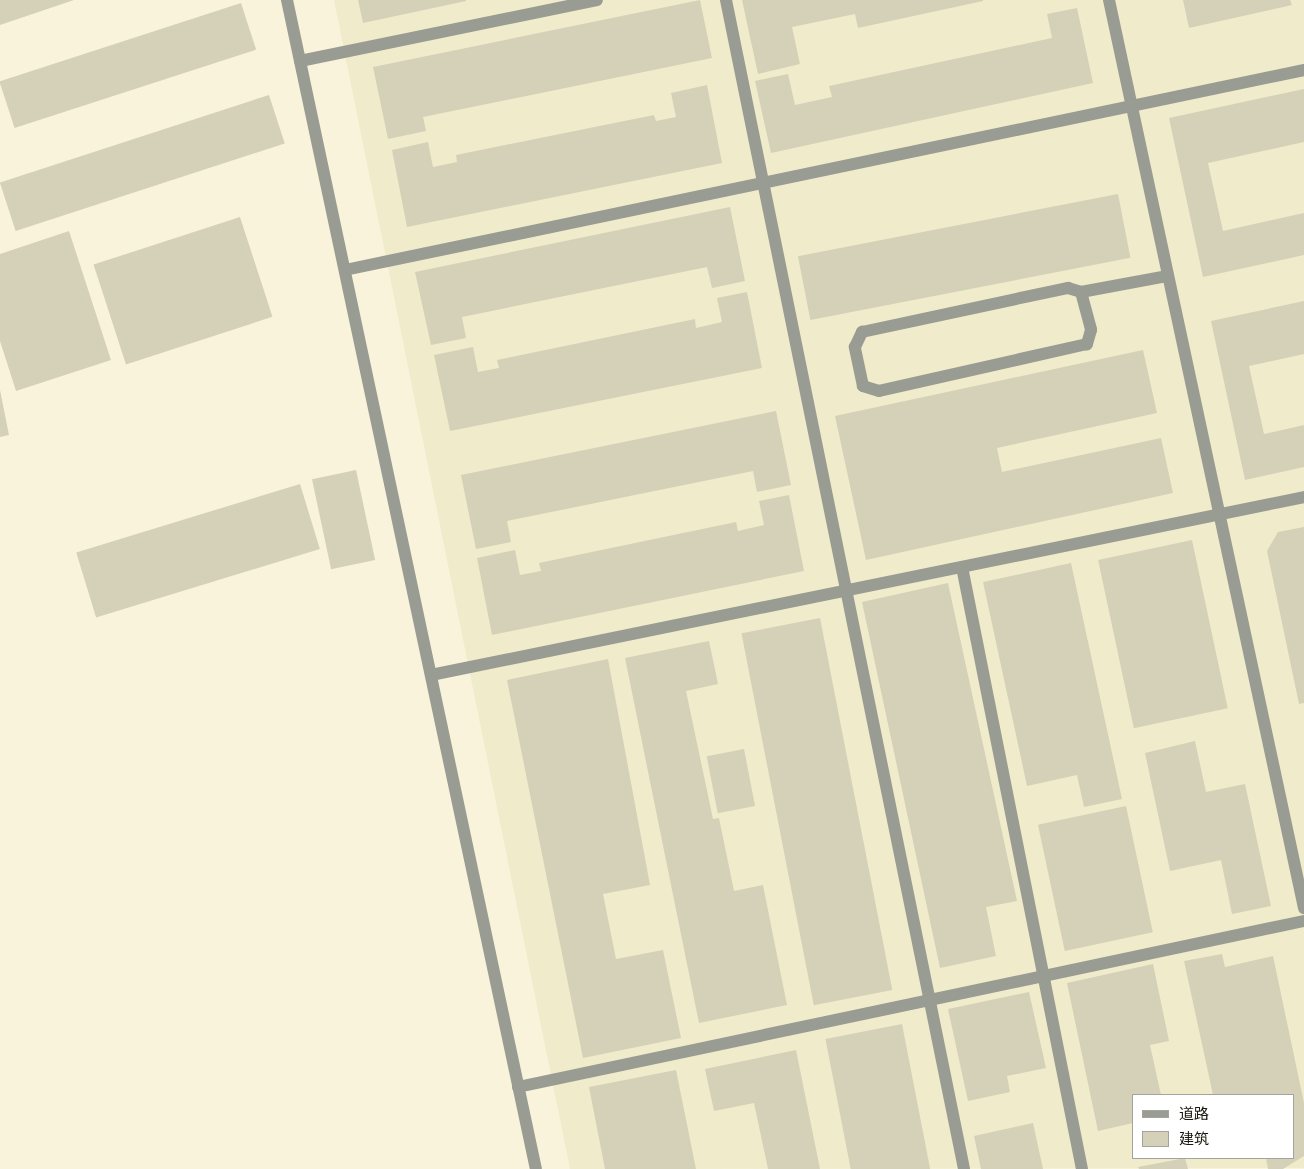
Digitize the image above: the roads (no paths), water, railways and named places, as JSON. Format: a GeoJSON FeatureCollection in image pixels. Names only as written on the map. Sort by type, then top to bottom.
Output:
{"type":"FeatureCollection","features":[{"type":"Feature","properties":{"kind":"street"},"geometry":{"type":"LineString","coordinates":[[287,0],[536,1169]]}},
{"type":"Feature","properties":{"kind":"street"},"geometry":{"type":"LineString","coordinates":[[300,61],[597,0]]}},
{"type":"Feature","properties":{"kind":"street"},"geometry":{"type":"LineString","coordinates":[[726,0],[964,1169]]}},
{"type":"Feature","properties":{"kind":"street"},"geometry":{"type":"LineString","coordinates":[[1109,0],[1218,515],[1304,908]]}},
{"type":"Feature","properties":{"kind":"street"},"geometry":{"type":"LineString","coordinates":[[345,270],[1304,70]]}},
{"type":"Feature","properties":{"kind":"street"},"geometry":{"type":"LineString","coordinates":[[1081,292],[1091,330],[1087,344],[879,391],[862,386],[855,347],[862,332],[1068,288],[1081,292],[1167,276]]}},
{"type":"Feature","properties":{"kind":"street"},"geometry":{"type":"LineString","coordinates":[[431,675],[1304,497]]}},
{"type":"Feature","properties":{"kind":"street"},"geometry":{"type":"LineString","coordinates":[[962,567],[1082,1169]]}},
{"type":"Feature","properties":{"kind":"street"},"geometry":{"type":"LineString","coordinates":[[518,1087],[1304,921]]}}]}
